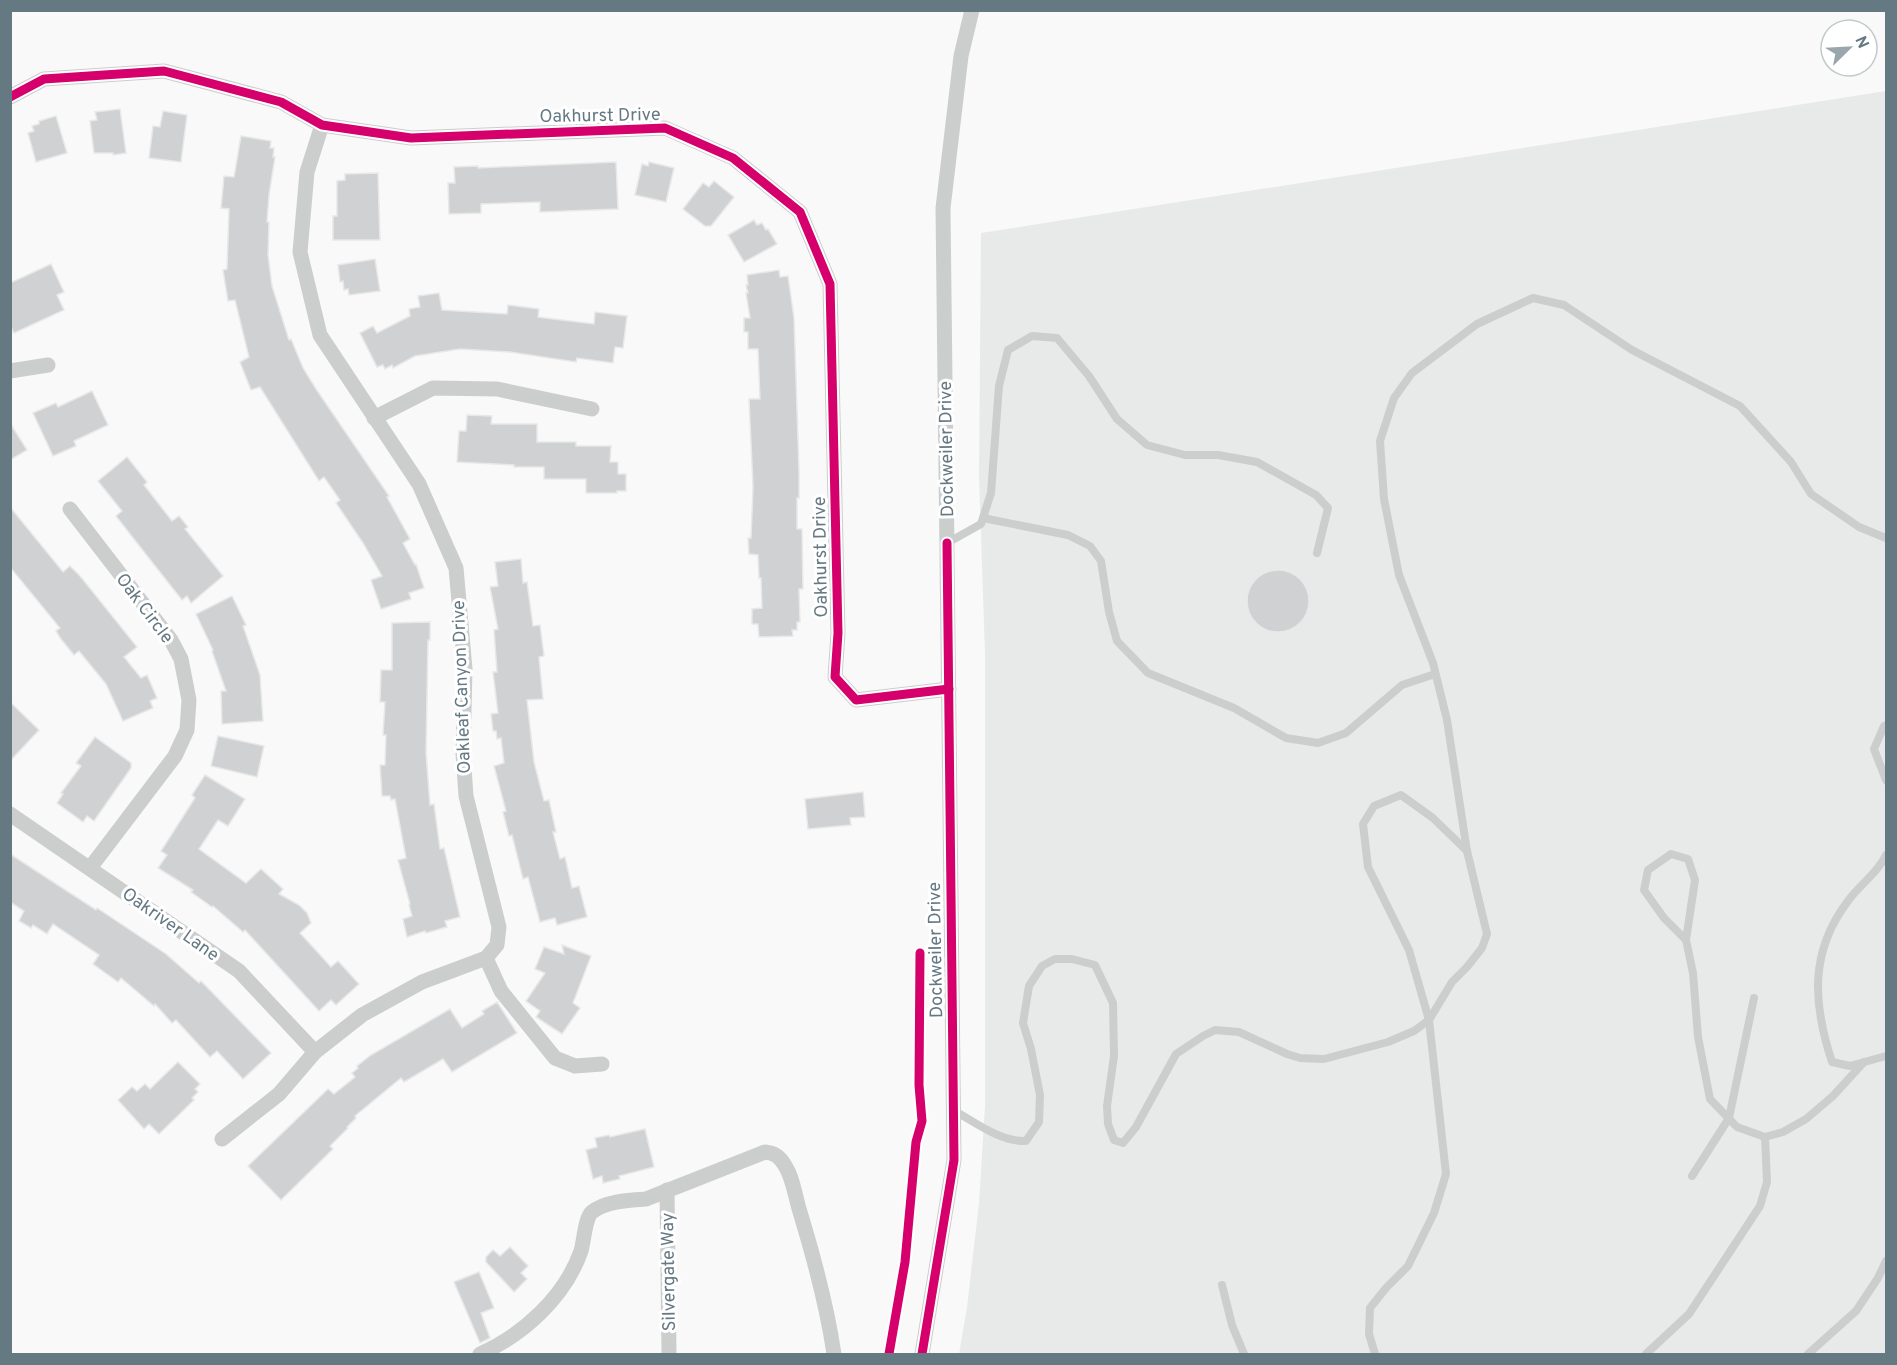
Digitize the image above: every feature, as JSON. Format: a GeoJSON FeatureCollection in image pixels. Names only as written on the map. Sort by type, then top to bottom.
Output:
{"type":"FeatureCollection","features":[{"type":"Feature","properties":{"kind":"street","name":"Dockweiler Drive"},"geometry":{"type":"LineString","coordinates":[[922,1354],[954,1160],[943,208],[961,56],[972,10]]}},
{"type":"Feature","properties":{"kind":"street","name":"Oakhurst Drive"},"geometry":{"type":"LineString","coordinates":[[10,97],[44,79],[164,71],[280,102],[322,125],[411,138],[665,128],[733,158],[800,212],[830,284],[838,633],[835,677],[856,700],[949,689]]}},
{"type":"Feature","properties":{"kind":"street","name":"Oakleaf Canyon Drive"},"geometry":{"type":"LineString","coordinates":[[322,125],[307,172],[300,252],[320,335],[418,484],[456,568],[465,669],[463,753],[466,796],[500,927],[497,945],[486,958]]}},
{"type":"Feature","properties":{"kind":"street"},"geometry":{"type":"LineString","coordinates":[[10,371],[48,364]]}},
{"type":"Feature","properties":{"kind":"street"},"geometry":{"type":"LineString","coordinates":[[374,418],[433,388],[498,389],[592,409]]}},
{"type":"Feature","properties":{"kind":"street","name":"Oak Circle"},"geometry":{"type":"LineString","coordinates":[[70,509],[171,640],[181,659],[189,700],[187,730],[175,756],[90,868]]}},
{"type":"Feature","properties":{"kind":"street","name":"Oakriver Lane"},"geometry":{"type":"LineString","coordinates":[[10,814],[239,971],[315,1052]]}},
{"type":"Feature","properties":{"kind":"street"},"geometry":{"type":"LineString","coordinates":[[222,1139],[279,1094],[315,1052],[362,1015],[422,982],[486,958],[501,991],[555,1058],[575,1066],[603,1064]]}},
{"type":"Feature","properties":{"kind":"street"},"geometry":{"type":"LineString","coordinates":[[480,1354],[500,1351],[510,1339],[534,1319],[567,1278],[580,1252],[590,1214],[602,1207],[626,1200],[646,1198],[765,1152],[774,1153],[778,1157],[785,1165],[791,1179],[809,1244],[834,1354]]}},
{"type":"Feature","properties":{"kind":"street","name":"Silvergate Way"},"geometry":{"type":"LineString","coordinates":[[667,1190],[669,1354]]}},
{"type":"Feature","properties":{"kind":"lane"},"geometry":{"type":"LineString","coordinates":[[953,1110],[1014,1141],[1026,1141],[1033,1131],[1039,1122],[1040,1095],[1031,1049],[1023,1023],[1029,986],[1042,966],[1055,959],[1072,959],[1095,965],[1113,1003],[1114,1056],[1107,1106],[1108,1124],[1114,1140],[1123,1143],[1136,1127],[1176,1054],[1203,1036],[1215,1030],[1239,1032],[1287,1054],[1300,1058],[1324,1059],[1388,1042],[1414,1031],[1429,1020],[1452,982],[1482,948],[1487,934],[1467,851],[1453,750],[1436,674],[1399,575],[1384,498],[1380,441],[1394,398],[1412,373],[1477,324],[1533,298],[1564,305],[1632,350],[1740,406],[1791,462],[1811,494],[1859,527],[1887,538]]}},
{"type":"Feature","properties":{"kind":"lane"},"geometry":{"type":"LineString","coordinates":[[947,543],[981,524],[991,493],[999,386],[1008,350],[1032,336],[1057,338],[1089,376],[1117,419],[1147,445],[1185,455],[1218,455],[1257,462],[1316,495],[1328,508],[1317,553]]}},
{"type":"Feature","properties":{"kind":"lane"},"geometry":{"type":"LineString","coordinates":[[983,518],[1068,535],[1090,546],[1101,561],[1108,612],[1117,641],[1148,672],[1234,708],[1286,738],[1318,743],[1346,733],[1402,685],[1436,674]]}},
{"type":"Feature","properties":{"kind":"lane"},"geometry":{"type":"LineString","coordinates":[[1887,725],[1884,726],[1874,749],[1887,780]]}},
{"type":"Feature","properties":{"kind":"lane"},"geometry":{"type":"LineString","coordinates":[[1375,1354],[1369,1334],[1370,1308],[1408,1266],[1434,1213],[1446,1174],[1429,1020],[1409,950],[1368,867],[1363,824],[1374,806],[1401,795],[1433,818],[1467,851]]}},
{"type":"Feature","properties":{"kind":"lane"},"geometry":{"type":"LineString","coordinates":[[1686,940],[1664,918],[1644,890],[1648,870],[1671,854],[1688,859],[1695,880],[1686,940],[1693,973],[1698,1037],[1710,1099],[1737,1127],[1765,1137],[1783,1132],[1806,1119],[1833,1096],[1864,1062]]}},
{"type":"Feature","properties":{"kind":"lane"},"geometry":{"type":"LineString","coordinates":[[1887,855],[1847,901],[1827,936],[1817,975],[1821,1029],[1832,1062],[1850,1066],[1887,1056]]}},
{"type":"Feature","properties":{"kind":"lane"},"geometry":{"type":"LineString","coordinates":[[1692,1176],[1729,1118],[1754,998]]}},
{"type":"Feature","properties":{"kind":"lane"},"geometry":{"type":"LineString","coordinates":[[1646,1354],[1689,1314],[1760,1206],[1767,1182],[1765,1137]]}},
{"type":"Feature","properties":{"kind":"lane"},"geometry":{"type":"LineString","coordinates":[[1808,1354],[1856,1311],[1887,1261]]}},
{"type":"Feature","properties":{"kind":"lane"},"geometry":{"type":"LineString","coordinates":[[1222,1285],[1232,1325],[1244,1354]]}},
{"type":"Feature","properties":{"kind":"shaded area"},"geometry":{"type":"Polygon","coordinates":[[[1886,91],[1886,1354],[959,1354],[979,1203],[985,1106],[985,654],[979,476],[981,233],[1886,91]]]}},
{"type":"Feature","properties":{"kind":"building"},"geometry":{"type":"Polygon","coordinates":[[[120,109],[126,153],[113,155],[113,153],[94,153],[90,121],[97,120],[95,112],[120,109]]]}},
{"type":"Feature","properties":{"kind":"building"},"geometry":{"type":"Polygon","coordinates":[[[163,111],[187,115],[181,162],[149,158],[153,126],[160,127],[163,111]]]}},
{"type":"Feature","properties":{"kind":"building"},"geometry":{"type":"Polygon","coordinates":[[[56,116],[67,153],[36,162],[28,133],[34,131],[32,126],[39,124],[39,121],[56,116]]]}},
{"type":"Feature","properties":{"kind":"building"},"geometry":{"type":"Polygon","coordinates":[[[241,136],[271,141],[270,148],[274,148],[273,157],[275,157],[267,222],[269,222],[268,255],[272,286],[289,340],[291,339],[303,368],[316,389],[389,496],[387,497],[410,539],[403,543],[416,564],[424,588],[409,593],[411,599],[381,609],[371,580],[382,576],[336,503],[340,500],[324,477],[319,481],[260,387],[251,390],[240,362],[249,357],[235,300],[228,301],[223,270],[227,269],[229,209],[221,208],[224,176],[234,177],[241,136]]]}},
{"type":"Feature","properties":{"kind":"building"},"geometry":{"type":"Polygon","coordinates":[[[616,162],[618,209],[540,212],[540,202],[481,204],[481,213],[449,214],[448,183],[455,183],[454,167],[616,162]]]}},
{"type":"Feature","properties":{"kind":"building"},"geometry":{"type":"Polygon","coordinates":[[[649,162],[674,168],[666,202],[635,195],[642,164],[648,166],[649,162]]]}},
{"type":"Feature","properties":{"kind":"building"},"geometry":{"type":"Polygon","coordinates":[[[378,173],[380,240],[333,240],[333,216],[337,216],[337,181],[345,180],[345,174],[378,173]]]}},
{"type":"Feature","properties":{"kind":"building"},"geometry":{"type":"Polygon","coordinates":[[[714,181],[734,197],[711,226],[705,226],[683,209],[703,183],[709,187],[714,181]]]}},
{"type":"Feature","properties":{"kind":"building"},"geometry":{"type":"Polygon","coordinates":[[[754,220],[757,225],[762,223],[766,230],[768,229],[777,244],[744,262],[728,235],[754,220]]]}},
{"type":"Feature","properties":{"kind":"building"},"geometry":{"type":"Polygon","coordinates":[[[375,259],[380,291],[349,295],[348,289],[344,290],[343,281],[340,282],[338,265],[375,259]]]}},
{"type":"Feature","properties":{"kind":"building"},"geometry":{"type":"Polygon","coordinates":[[[51,264],[64,292],[57,295],[64,310],[14,333],[10,325],[10,283],[51,264]]]}},
{"type":"Feature","properties":{"kind":"building"},"geometry":{"type":"Polygon","coordinates":[[[779,270],[780,277],[788,276],[794,318],[799,470],[797,529],[802,529],[803,589],[799,589],[800,622],[797,622],[797,630],[792,630],[793,636],[759,637],[758,624],[752,624],[752,609],[762,608],[761,578],[759,578],[758,555],[749,554],[748,538],[751,538],[753,487],[749,399],[760,399],[758,349],[748,349],[748,332],[744,332],[744,318],[750,318],[746,293],[748,293],[747,275],[779,270]]]}},
{"type":"Feature","properties":{"kind":"building"},"geometry":{"type":"Polygon","coordinates":[[[439,293],[442,310],[507,314],[508,305],[539,309],[538,317],[594,324],[595,312],[627,316],[623,348],[615,347],[613,363],[577,358],[576,362],[510,352],[460,349],[415,356],[393,368],[392,365],[385,369],[383,365],[377,367],[360,333],[373,326],[377,333],[410,316],[409,309],[420,307],[418,296],[439,293]]]}},
{"type":"Feature","properties":{"kind":"building"},"geometry":{"type":"Polygon","coordinates":[[[92,391],[108,425],[74,441],[76,446],[53,456],[33,413],[56,403],[58,407],[92,391]]]}},
{"type":"Feature","properties":{"kind":"building"},"geometry":{"type":"Polygon","coordinates":[[[467,415],[492,416],[491,424],[537,424],[537,442],[576,442],[576,446],[611,446],[610,462],[618,462],[618,474],[626,474],[626,491],[586,493],[586,479],[544,479],[544,467],[457,462],[459,431],[466,431],[467,415]]]}},
{"type":"Feature","properties":{"kind":"building"},"geometry":{"type":"Polygon","coordinates":[[[10,423],[27,450],[10,460],[10,423]]]}},
{"type":"Feature","properties":{"kind":"building"},"geometry":{"type":"Polygon","coordinates":[[[127,457],[147,482],[144,485],[172,521],[179,516],[188,527],[185,529],[223,576],[191,603],[187,596],[182,600],[116,516],[122,511],[98,481],[127,457]]]}},
{"type":"Feature","properties":{"kind":"building"},"geometry":{"type":"Polygon","coordinates":[[[10,507],[63,572],[70,566],[80,576],[137,647],[124,657],[141,678],[147,675],[157,698],[150,701],[153,708],[123,721],[106,684],[79,651],[74,655],[61,639],[56,631],[60,628],[10,567],[10,507]]]}},
{"type":"Feature","properties":{"kind":"building"},"geometry":{"type":"Polygon","coordinates":[[[521,559],[523,583],[527,582],[533,626],[540,625],[544,656],[539,657],[543,699],[527,700],[534,762],[544,801],[549,800],[556,832],[553,832],[560,859],[565,857],[572,888],[579,886],[587,917],[557,925],[555,918],[540,922],[528,877],[523,879],[512,835],[509,836],[503,812],[506,811],[494,766],[504,763],[501,738],[497,739],[496,731],[493,731],[491,714],[498,713],[493,672],[497,672],[494,630],[498,629],[490,587],[498,586],[495,562],[521,559]]]}},
{"type":"Feature","properties":{"kind":"building"},"geometry":{"type":"Polygon","coordinates":[[[1278,570],[1300,579],[1309,601],[1300,623],[1278,632],[1256,623],[1247,601],[1256,579],[1278,570]]]}},
{"type":"Feature","properties":{"kind":"building"},"geometry":{"type":"Polygon","coordinates":[[[232,596],[246,625],[243,626],[260,675],[263,721],[222,724],[221,691],[226,691],[213,650],[196,614],[232,596]]]}},
{"type":"Feature","properties":{"kind":"building"},"geometry":{"type":"Polygon","coordinates":[[[430,622],[426,752],[430,805],[434,804],[440,849],[444,848],[460,917],[445,921],[447,927],[407,937],[403,919],[412,916],[398,860],[406,858],[395,799],[391,800],[390,796],[382,796],[380,765],[385,765],[386,735],[383,735],[385,702],[380,702],[381,670],[392,670],[392,623],[430,622]]]}},
{"type":"Feature","properties":{"kind":"building"},"geometry":{"type":"Polygon","coordinates":[[[10,702],[39,730],[10,761],[10,702]]]}},
{"type":"Feature","properties":{"kind":"building"},"geometry":{"type":"Polygon","coordinates":[[[218,736],[264,746],[257,777],[211,766],[218,736]]]}},
{"type":"Feature","properties":{"kind":"building"},"geometry":{"type":"Polygon","coordinates":[[[95,737],[131,763],[131,768],[94,821],[87,816],[83,822],[57,803],[63,794],[61,793],[81,766],[76,763],[95,737]]]}},
{"type":"Feature","properties":{"kind":"building"},"geometry":{"type":"Polygon","coordinates":[[[205,775],[245,799],[228,826],[218,820],[199,849],[246,883],[261,869],[283,889],[279,894],[299,905],[307,913],[311,923],[300,933],[331,967],[338,961],[359,984],[336,1005],[331,1000],[319,1011],[245,930],[243,932],[213,906],[191,892],[193,890],[158,868],[167,855],[161,851],[195,798],[192,795],[205,775]]]}},
{"type":"Feature","properties":{"kind":"building"},"geometry":{"type":"Polygon","coordinates":[[[863,792],[865,817],[850,818],[851,825],[808,829],[805,799],[863,792]]]}},
{"type":"Feature","properties":{"kind":"building"},"geometry":{"type":"Polygon","coordinates":[[[10,854],[166,954],[199,983],[201,981],[271,1053],[243,1079],[217,1051],[210,1057],[176,1020],[172,1023],[155,1004],[154,1006],[121,978],[118,982],[93,964],[99,955],[53,924],[47,934],[33,925],[31,928],[19,921],[24,911],[10,902],[10,854]]]}},
{"type":"Feature","properties":{"kind":"building"},"geometry":{"type":"Polygon","coordinates":[[[562,945],[591,956],[573,1003],[580,1008],[562,1034],[536,1017],[540,1011],[526,1001],[545,973],[535,969],[544,947],[564,954],[562,945]]]}},
{"type":"Feature","properties":{"kind":"building"},"geometry":{"type":"Polygon","coordinates":[[[497,1002],[517,1033],[452,1072],[443,1059],[404,1082],[401,1078],[355,1116],[356,1118],[348,1128],[330,1146],[333,1149],[281,1200],[248,1166],[328,1089],[334,1094],[355,1077],[352,1073],[358,1068],[357,1066],[371,1055],[450,1009],[462,1028],[484,1014],[482,1011],[497,1002]]]}},
{"type":"Feature","properties":{"kind":"building"},"geometry":{"type":"Polygon","coordinates":[[[178,1062],[200,1084],[195,1089],[198,1092],[192,1098],[194,1100],[159,1134],[149,1124],[144,1129],[118,1100],[132,1087],[137,1091],[145,1084],[150,1089],[178,1062]]]}},
{"type":"Feature","properties":{"kind":"building"},"geometry":{"type":"Polygon","coordinates":[[[645,1129],[654,1167],[619,1176],[620,1179],[603,1183],[602,1176],[593,1179],[586,1150],[597,1147],[595,1138],[645,1129]]]}},
{"type":"Feature","properties":{"kind":"building"},"geometry":{"type":"Polygon","coordinates":[[[510,1247],[528,1266],[521,1273],[527,1279],[514,1292],[486,1262],[486,1257],[493,1250],[500,1256],[510,1247]]]}},
{"type":"Feature","properties":{"kind":"building"},"geometry":{"type":"Polygon","coordinates":[[[479,1272],[494,1308],[481,1313],[490,1338],[480,1343],[454,1282],[479,1272]]]}},
{"type":"Feature","properties":{"kind":"cycle path"},"geometry":{"type":"LineString","coordinates":[[10,97],[44,79],[164,71],[281,102],[322,125],[411,138],[665,128],[733,158],[800,212],[830,284],[838,633],[835,677],[856,700],[949,689]]}},
{"type":"Feature","properties":{"kind":"cycle path"},"geometry":{"type":"LineString","coordinates":[[922,1354],[954,1160],[947,543]]}},
{"type":"Feature","properties":{"kind":"cycle path"},"geometry":{"type":"LineString","coordinates":[[889,1354],[905,1262],[916,1142],[922,1121],[919,1085],[920,953]]}}]}
